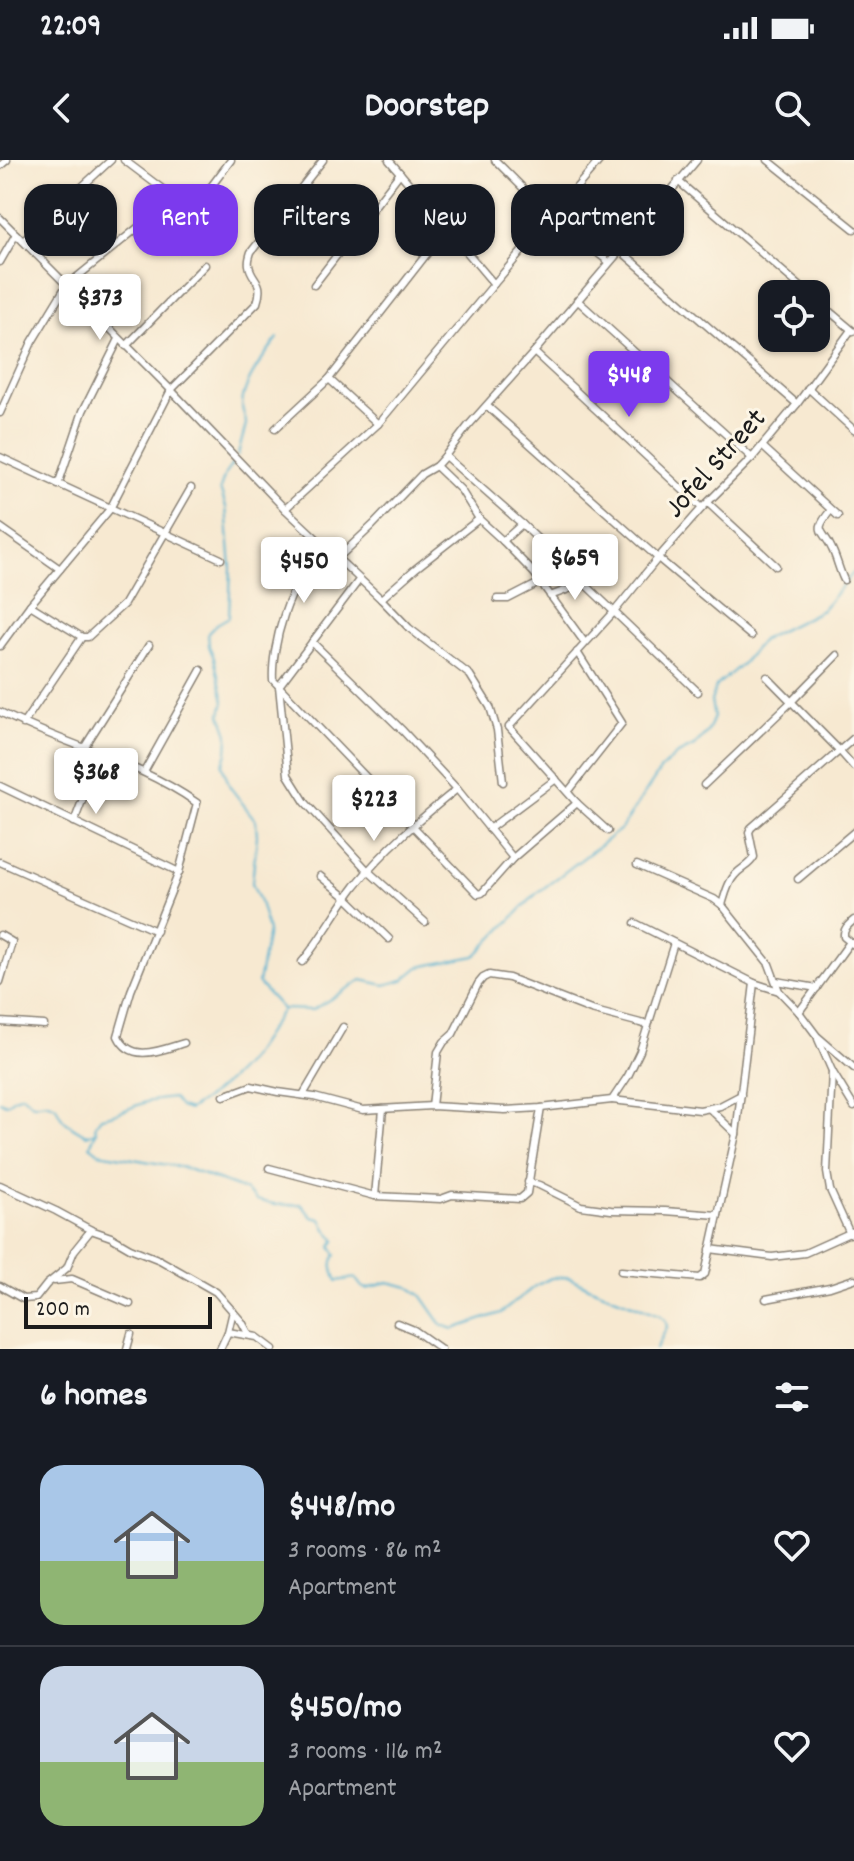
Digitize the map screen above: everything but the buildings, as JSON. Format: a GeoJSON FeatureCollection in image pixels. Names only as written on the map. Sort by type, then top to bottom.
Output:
{"type":"FeatureCollection","features":[{"type":"Feature","properties":{"kind":"street"},"geometry":{"type":"LineString","coordinates":[[0,166],[7,160]]}},
{"type":"Feature","properties":{"kind":"street"},"geometry":{"type":"LineString","coordinates":[[23,241],[111,160]]}},
{"type":"Feature","properties":{"kind":"street"},"geometry":{"type":"LineString","coordinates":[[124,160],[135,162],[158,184]]}},
{"type":"Feature","properties":{"kind":"street"},"geometry":{"type":"LineString","coordinates":[[213,184],[231,160]]}},
{"type":"Feature","properties":{"kind":"street"},"geometry":{"type":"LineString","coordinates":[[0,646],[110,509],[171,390],[257,303],[259,286],[249,268],[251,252],[323,160]]}},
{"type":"Feature","properties":{"kind":"street"},"geometry":{"type":"LineString","coordinates":[[389,160],[409,184]]}},
{"type":"Feature","properties":{"kind":"street"},"geometry":{"type":"LineString","coordinates":[[495,160],[519,184]]}},
{"type":"Feature","properties":{"kind":"street"},"geometry":{"type":"LineString","coordinates":[[580,184],[600,160]]}},
{"type":"Feature","properties":{"kind":"street"},"geometry":{"type":"LineString","coordinates":[[675,184],[697,160]]}},
{"type":"Feature","properties":{"kind":"street"},"geometry":{"type":"LineString","coordinates":[[768,160],[854,229]]}},
{"type":"Feature","properties":{"kind":"street"},"geometry":{"type":"LineString","coordinates":[[314,285],[400,173]]}},
{"type":"Feature","properties":{"kind":"street"},"geometry":{"type":"LineString","coordinates":[[678,181],[793,280]]}},
{"type":"Feature","properties":{"kind":"street"},"geometry":{"type":"LineString","coordinates":[[0,218],[285,509],[409,628],[470,675],[490,707],[497,730],[503,782]]}},
{"type":"Feature","properties":{"kind":"street"},"geometry":{"type":"LineString","coordinates":[[0,413],[32,342],[66,286],[133,232]]}},
{"type":"Feature","properties":{"kind":"street"},"geometry":{"type":"LineString","coordinates":[[0,262],[16,234]]}},
{"type":"Feature","properties":{"kind":"street"},"geometry":{"type":"LineString","coordinates":[[275,429],[329,379],[425,256]]}},
{"type":"Feature","properties":{"kind":"street"},"geometry":{"type":"LineString","coordinates":[[470,256],[494,284]]}},
{"type":"Feature","properties":{"kind":"street"},"geometry":{"type":"LineString","coordinates":[[285,509],[378,424],[518,256]]}},
{"type":"Feature","properties":{"kind":"street"},"geometry":{"type":"LineString","coordinates":[[601,256],[609,262]]}},
{"type":"Feature","properties":{"kind":"street"},"geometry":{"type":"LineString","coordinates":[[577,803],[513,858],[478,894],[272,677],[280,623],[288,602],[311,567],[324,558],[337,559],[422,474],[436,466],[614,256]]}},
{"type":"Feature","properties":{"kind":"street"},"geometry":{"type":"LineString","coordinates":[[627,256],[797,404]]}},
{"type":"Feature","properties":{"kind":"street"},"geometry":{"type":"LineString","coordinates":[[126,346],[205,265]]}},
{"type":"Feature","properties":{"kind":"street"},"geometry":{"type":"LineString","coordinates":[[577,300],[752,458]]}},
{"type":"Feature","properties":{"kind":"street"},"geometry":{"type":"LineString","coordinates":[[830,312],[853,331]]}},
{"type":"Feature","properties":{"kind":"street","name":"Jofel Street"},"geometry":{"type":"LineString","coordinates":[[556,779],[509,727],[614,612],[705,505],[752,458],[853,331]]}},
{"type":"Feature","properties":{"kind":"street"},"geometry":{"type":"LineString","coordinates":[[58,485],[83,411],[119,339]]}},
{"type":"Feature","properties":{"kind":"street"},"geometry":{"type":"LineString","coordinates":[[534,352],[776,566]]}},
{"type":"Feature","properties":{"kind":"street"},"geometry":{"type":"LineString","coordinates":[[329,379],[378,424]]}},
{"type":"Feature","properties":{"kind":"street"},"geometry":{"type":"LineString","coordinates":[[808,388],[854,430]]}},
{"type":"Feature","properties":{"kind":"street"},"geometry":{"type":"LineString","coordinates":[[487,406],[751,636]]}},
{"type":"Feature","properties":{"kind":"street"},"geometry":{"type":"LineString","coordinates":[[762,446],[838,516]]}},
{"type":"Feature","properties":{"kind":"street"},"geometry":{"type":"LineString","coordinates":[[445,456],[522,524],[698,692]]}},
{"type":"Feature","properties":{"kind":"street"},"geometry":{"type":"LineString","coordinates":[[0,457],[221,559]]}},
{"type":"Feature","properties":{"kind":"street"},"geometry":{"type":"LineString","coordinates":[[436,466],[461,490],[479,519],[541,582],[585,643]]}},
{"type":"Feature","properties":{"kind":"street"},"geometry":{"type":"LineString","coordinates":[[30,605],[82,637],[97,631],[124,604],[191,488]]}},
{"type":"Feature","properties":{"kind":"street"},"geometry":{"type":"LineString","coordinates":[[831,510],[820,527],[821,535],[832,548],[844,580]]}},
{"type":"Feature","properties":{"kind":"street"},"geometry":{"type":"LineString","coordinates":[[381,599],[479,519]]}},
{"type":"Feature","properties":{"kind":"street"},"geometry":{"type":"LineString","coordinates":[[503,541],[522,524]]}},
{"type":"Feature","properties":{"kind":"street"},"geometry":{"type":"LineString","coordinates":[[0,527],[60,569]]}},
{"type":"Feature","properties":{"kind":"street"},"geometry":{"type":"LineString","coordinates":[[550,596],[569,589],[578,579]]}},
{"type":"Feature","properties":{"kind":"street"},"geometry":{"type":"LineString","coordinates":[[359,580],[279,686],[288,775],[305,802],[368,871],[425,922]]}},
{"type":"Feature","properties":{"kind":"street"},"geometry":{"type":"LineString","coordinates":[[497,599],[508,599],[541,582]]}},
{"type":"Feature","properties":{"kind":"street"},"geometry":{"type":"LineString","coordinates":[[23,724],[82,637]]}},
{"type":"Feature","properties":{"kind":"street"},"geometry":{"type":"LineString","coordinates":[[312,642],[457,789],[513,858]]}},
{"type":"Feature","properties":{"kind":"street"},"geometry":{"type":"LineString","coordinates":[[84,748],[149,645]]}},
{"type":"Feature","properties":{"kind":"street"},"geometry":{"type":"LineString","coordinates":[[568,792],[622,723],[577,652]]}},
{"type":"Feature","properties":{"kind":"street"},"geometry":{"type":"LineString","coordinates":[[704,785],[837,655]]}},
{"type":"Feature","properties":{"kind":"street"},"geometry":{"type":"LineString","coordinates":[[144,772],[201,670]]}},
{"type":"Feature","properties":{"kind":"street"},"geometry":{"type":"LineString","coordinates":[[767,677],[854,767]]}},
{"type":"Feature","properties":{"kind":"street"},"geometry":{"type":"LineString","coordinates":[[0,712],[144,772],[197,803],[179,872],[131,991],[118,1036],[128,1050],[135,1053],[148,1053],[184,1043]]}},
{"type":"Feature","properties":{"kind":"street"},"geometry":{"type":"LineString","coordinates":[[722,905],[733,877],[748,867],[754,857],[749,832],[751,828],[854,738]]}},
{"type":"Feature","properties":{"kind":"street"},"geometry":{"type":"LineString","coordinates":[[74,822],[100,754]]}},
{"type":"Feature","properties":{"kind":"street"},"geometry":{"type":"LineString","coordinates":[[489,829],[556,779],[608,831]]}},
{"type":"Feature","properties":{"kind":"street"},"geometry":{"type":"LineString","coordinates":[[0,786],[179,872]]}},
{"type":"Feature","properties":{"kind":"street"},"geometry":{"type":"LineString","coordinates":[[302,962],[368,871],[412,825],[457,789]]}},
{"type":"Feature","properties":{"kind":"street"},"geometry":{"type":"LineString","coordinates":[[798,879],[854,832]]}},
{"type":"Feature","properties":{"kind":"street"},"geometry":{"type":"LineString","coordinates":[[0,862],[156,931]]}},
{"type":"Feature","properties":{"kind":"street"},"geometry":{"type":"LineString","coordinates":[[637,865],[722,905],[769,964],[779,991],[817,1036],[854,1068]]}},
{"type":"Feature","properties":{"kind":"street"},"geometry":{"type":"LineString","coordinates":[[320,876],[389,939]]}},
{"type":"Feature","properties":{"kind":"street"},"geometry":{"type":"LineString","coordinates":[[799,1012],[852,944],[843,932],[854,920]]}},
{"type":"Feature","properties":{"kind":"street"},"geometry":{"type":"LineString","coordinates":[[635,923],[754,983],[779,991]]}},
{"type":"Feature","properties":{"kind":"street"},"geometry":{"type":"LineString","coordinates":[[0,935],[12,942],[0,982]]}},
{"type":"Feature","properties":{"kind":"street"},"geometry":{"type":"LineString","coordinates":[[612,1100],[640,1051],[674,943]]}},
{"type":"Feature","properties":{"kind":"street"},"geometry":{"type":"LineString","coordinates":[[432,1106],[438,1052],[453,1034],[478,984],[489,975],[509,978],[591,1010],[648,1025]]}},
{"type":"Feature","properties":{"kind":"street"},"geometry":{"type":"LineString","coordinates":[[776,981],[817,988]]}},
{"type":"Feature","properties":{"kind":"street"},"geometry":{"type":"LineString","coordinates":[[621,1271],[700,1278],[705,1274],[736,1134],[754,983]]}},
{"type":"Feature","properties":{"kind":"street"},"geometry":{"type":"LineString","coordinates":[[0,1022],[44,1025]]}},
{"type":"Feature","properties":{"kind":"street"},"geometry":{"type":"LineString","coordinates":[[303,1095],[343,1027]]}},
{"type":"Feature","properties":{"kind":"street"},"geometry":{"type":"LineString","coordinates":[[817,1036],[832,1071],[854,1107]]}},
{"type":"Feature","properties":{"kind":"street"},"geometry":{"type":"LineString","coordinates":[[710,1249],[772,1257],[805,1253],[852,1232],[830,1190],[827,1172],[832,1071]]}},
{"type":"Feature","properties":{"kind":"street"},"geometry":{"type":"LineString","coordinates":[[224,1096],[251,1086],[363,1110],[432,1106],[505,1110],[612,1100],[700,1110],[720,1106],[741,1095]]}},
{"type":"Feature","properties":{"kind":"street"},"geometry":{"type":"LineString","coordinates":[[269,1168],[375,1196],[441,1199],[452,1195],[520,1199],[527,1193],[541,1108]]}},
{"type":"Feature","properties":{"kind":"street"},"geometry":{"type":"LineString","coordinates":[[375,1196],[383,1109]]}},
{"type":"Feature","properties":{"kind":"street"},"geometry":{"type":"LineString","coordinates":[[710,1109],[736,1134]]}},
{"type":"Feature","properties":{"kind":"street"},"geometry":{"type":"LineString","coordinates":[[528,1182],[581,1206],[718,1215]]}},
{"type":"Feature","properties":{"kind":"street"},"geometry":{"type":"LineString","coordinates":[[0,1185],[160,1260],[216,1292],[249,1335]]}},
{"type":"Feature","properties":{"kind":"street"},"geometry":{"type":"LineString","coordinates":[[0,1286],[23,1299],[36,1298],[47,1284],[67,1268],[74,1251],[91,1230]]}},
{"type":"Feature","properties":{"kind":"street"},"geometry":{"type":"LineString","coordinates":[[47,1284],[59,1279],[72,1279],[130,1304]]}},
{"type":"Feature","properties":{"kind":"street"},"geometry":{"type":"LineString","coordinates":[[766,1299],[830,1287],[854,1279]]}},
{"type":"Feature","properties":{"kind":"street"},"geometry":{"type":"LineString","coordinates":[[220,1349],[233,1311]]}},
{"type":"Feature","properties":{"kind":"street"},"geometry":{"type":"LineString","coordinates":[[397,1323],[414,1330],[441,1349]]}},
{"type":"Feature","properties":{"kind":"street"},"geometry":{"type":"LineString","coordinates":[[228,1332],[257,1337],[273,1349]]}},
{"type":"Feature","properties":{"kind":"street"},"geometry":{"type":"LineString","coordinates":[[127,1349],[131,1334]]}},
{"type":"Feature","properties":{"kind":"waterway"},"geometry":{"type":"LineString","coordinates":[[238,455],[246,424],[242,406],[246,389],[278,338]]}},
{"type":"Feature","properties":{"kind":"waterway"},"geometry":{"type":"LineString","coordinates":[[235,460],[225,474],[220,489],[226,507],[231,568],[229,617],[208,633],[209,646],[224,701],[221,714],[228,734],[227,754],[222,765],[230,787],[256,821],[252,883],[268,931],[258,983],[282,1009],[312,1010],[362,980],[385,985],[403,980],[419,967],[475,956],[536,894],[621,829],[661,769],[676,755],[694,746],[708,731],[714,717],[711,701],[716,686],[742,664],[762,640],[822,610],[854,572]]}},
{"type":"Feature","properties":{"kind":"waterway"},"geometry":{"type":"LineString","coordinates":[[282,1010],[243,1066],[205,1099],[189,1110],[180,1107],[173,1098],[146,1102],[101,1117],[95,1125],[96,1132],[90,1146],[99,1153],[185,1168],[245,1190],[256,1200],[301,1204],[312,1217],[321,1219],[336,1240],[331,1246],[336,1255],[333,1268],[337,1281],[355,1278],[367,1289],[388,1282],[409,1287],[421,1295],[442,1325],[454,1329],[501,1313],[535,1286],[551,1278],[568,1277],[660,1315],[667,1327],[656,1349]]}},
{"type":"Feature","properties":{"kind":"waterway"},"geometry":{"type":"LineString","coordinates":[[0,1101],[6,1104],[22,1095],[33,1104],[46,1102],[56,1106],[61,1117],[71,1126],[86,1135],[95,1132]]}}]}
